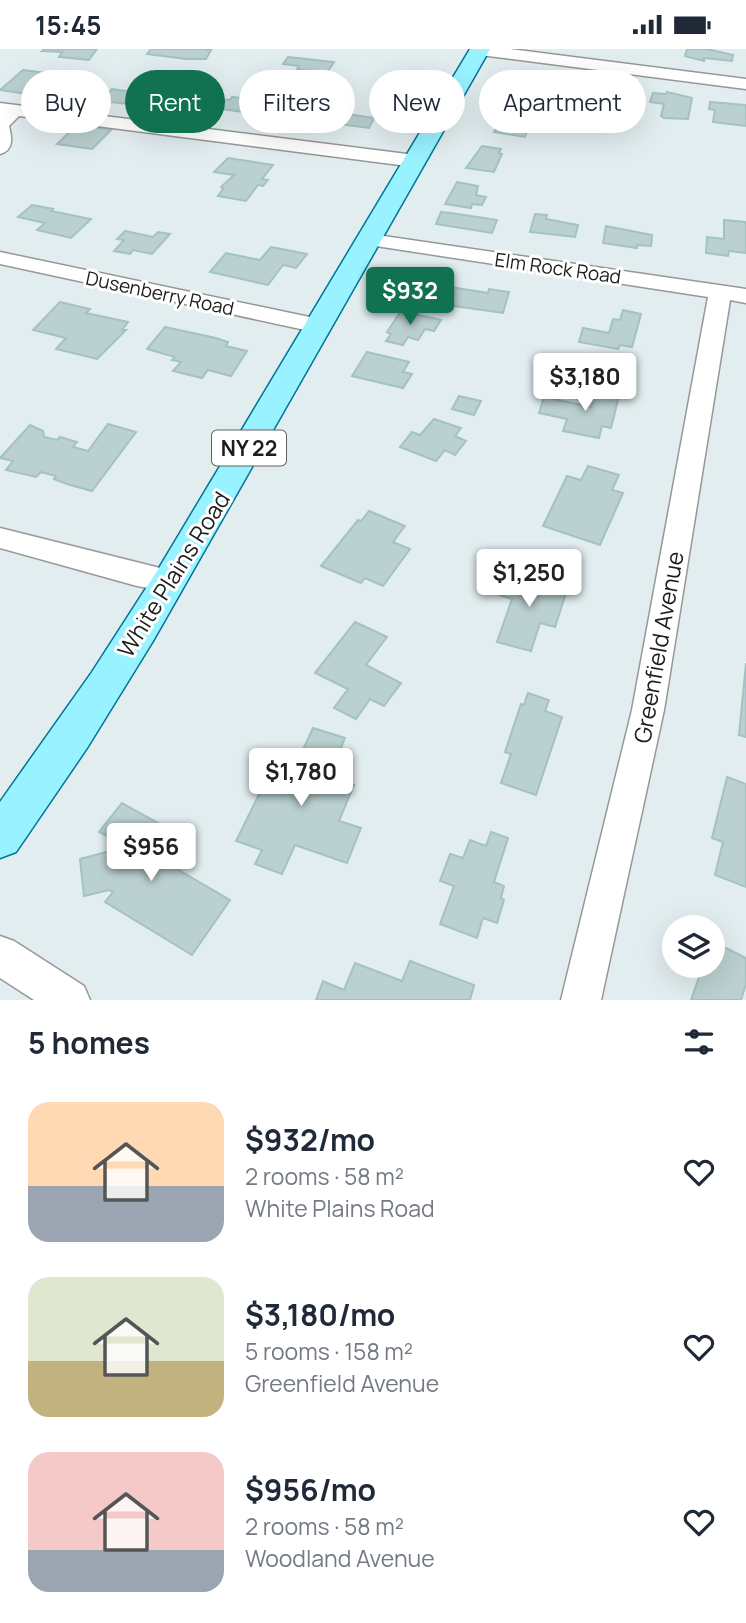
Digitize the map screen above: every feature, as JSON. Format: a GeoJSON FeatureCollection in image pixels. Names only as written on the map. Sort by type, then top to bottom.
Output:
{"type":"FeatureCollection","features":[{"type":"Feature","properties":{"kind":"main road","name":"White Plains Road"},"geometry":{"type":"LineString","coordinates":[[0,837],[68,742],[170,580],[480,50]]}},
{"type":"Feature","properties":{"kind":"street"},"geometry":{"type":"LineString","coordinates":[[480,50],[746,85]]}},
{"type":"Feature","properties":{"kind":"street"},"geometry":{"type":"LineString","coordinates":[[0,148],[3,141],[0,125],[7,109],[415,161]]}},
{"type":"Feature","properties":{"kind":"street","name":"Elm Rock Road"},"geometry":{"type":"LineString","coordinates":[[370,240],[733,294]]}},
{"type":"Feature","properties":{"kind":"street","name":"Dusenberry Road"},"geometry":{"type":"LineString","coordinates":[[0,258],[319,326]]}},
{"type":"Feature","properties":{"kind":"street","name":"Greenfield Avenue"},"geometry":{"type":"LineString","coordinates":[[581,1000],[648,710],[733,294]]}},
{"type":"Feature","properties":{"kind":"street"},"geometry":{"type":"LineString","coordinates":[[0,538],[137,575],[170,580]]}},
{"type":"Feature","properties":{"kind":"street"},"geometry":{"type":"LineString","coordinates":[[0,955],[70,1000]]}},
{"type":"Feature","properties":{"kind":"building"},"geometry":{"type":"Polygon","coordinates":[[[97,49],[89,60],[59,57],[62,52],[42,51],[97,49]]]}},
{"type":"Feature","properties":{"kind":"building"},"geometry":{"type":"Polygon","coordinates":[[[151,49],[211,50],[206,59],[186,59],[147,54],[151,49]]]}},
{"type":"Feature","properties":{"kind":"building"},"geometry":{"type":"Polygon","coordinates":[[[687,49],[707,49],[733,55],[732,61],[704,58],[704,61],[685,56],[687,49]]]}},
{"type":"Feature","properties":{"kind":"building"},"geometry":{"type":"Polygon","coordinates":[[[288,57],[334,62],[329,70],[304,70],[297,69],[299,66],[283,64],[288,57]]]}},
{"type":"Feature","properties":{"kind":"building"},"geometry":{"type":"Polygon","coordinates":[[[21,72],[21,93],[0,90],[21,72]]]}},
{"type":"Feature","properties":{"kind":"building"},"geometry":{"type":"Polygon","coordinates":[[[112,89],[125,91],[125,104],[111,102],[112,89]]]}},
{"type":"Feature","properties":{"kind":"building"},"geometry":{"type":"Polygon","coordinates":[[[667,92],[692,98],[688,119],[664,118],[661,116],[664,104],[650,102],[653,93],[667,92]]]}},
{"type":"Feature","properties":{"kind":"building"},"geometry":{"type":"Polygon","coordinates":[[[232,97],[239,98],[239,112],[225,110],[225,99],[230,100],[232,97]]]}},
{"type":"Feature","properties":{"kind":"building"},"geometry":{"type":"Polygon","coordinates":[[[710,102],[746,105],[746,126],[713,122],[715,110],[709,109],[710,102]]]}},
{"type":"Feature","properties":{"kind":"building"},"geometry":{"type":"Polygon","coordinates":[[[355,115],[369,117],[369,128],[355,126],[355,115]]]}},
{"type":"Feature","properties":{"kind":"building"},"geometry":{"type":"Polygon","coordinates":[[[69,133],[108,133],[92,149],[57,144],[69,133]]]}},
{"type":"Feature","properties":{"kind":"building"},"geometry":{"type":"Polygon","coordinates":[[[500,133],[526,133],[525,137],[500,133]]]}},
{"type":"Feature","properties":{"kind":"building"},"geometry":{"type":"Polygon","coordinates":[[[482,146],[501,149],[499,153],[502,154],[494,172],[466,168],[482,146]]]}},
{"type":"Feature","properties":{"kind":"building"},"geometry":{"type":"Polygon","coordinates":[[[228,158],[273,165],[262,179],[268,180],[263,186],[258,185],[246,201],[218,196],[223,189],[221,187],[234,175],[214,172],[228,158]]]}},
{"type":"Feature","properties":{"kind":"building"},"geometry":{"type":"Polygon","coordinates":[[[457,182],[478,186],[476,195],[486,197],[482,205],[472,204],[471,208],[445,204],[457,182]]]}},
{"type":"Feature","properties":{"kind":"building"},"geometry":{"type":"Polygon","coordinates":[[[32,205],[91,219],[71,238],[37,230],[45,223],[18,217],[32,205]]]}},
{"type":"Feature","properties":{"kind":"building"},"geometry":{"type":"Polygon","coordinates":[[[441,212],[497,220],[492,233],[436,224],[441,212]]]}},
{"type":"Feature","properties":{"kind":"building"},"geometry":{"type":"Polygon","coordinates":[[[535,214],[547,215],[546,219],[578,225],[575,237],[530,232],[535,214]]]}},
{"type":"Feature","properties":{"kind":"building"},"geometry":{"type":"Polygon","coordinates":[[[724,220],[746,222],[746,253],[729,251],[728,256],[706,253],[707,237],[724,239],[724,220]]]}},
{"type":"Feature","properties":{"kind":"building"},"geometry":{"type":"Polygon","coordinates":[[[606,226],[652,235],[651,246],[637,245],[637,248],[603,243],[606,226]]]}},
{"type":"Feature","properties":{"kind":"building"},"geometry":{"type":"Polygon","coordinates":[[[125,231],[153,237],[158,232],[170,234],[152,254],[133,250],[130,254],[114,251],[124,240],[117,239],[125,231]]]}},
{"type":"Feature","properties":{"kind":"building"},"geometry":{"type":"Polygon","coordinates":[[[271,247],[307,254],[296,268],[283,265],[268,285],[210,272],[226,253],[260,260],[271,247]]]}},
{"type":"Feature","properties":{"kind":"building"},"geometry":{"type":"Polygon","coordinates":[[[438,285],[488,293],[489,289],[509,292],[503,313],[432,303],[434,297],[422,295],[426,286],[438,285]]]}},
{"type":"Feature","properties":{"kind":"building"},"geometry":{"type":"Polygon","coordinates":[[[60,302],[90,309],[86,313],[128,322],[122,330],[126,330],[97,359],[56,349],[66,338],[33,330],[60,302]]]}},
{"type":"Feature","properties":{"kind":"building"},"geometry":{"type":"Polygon","coordinates":[[[623,310],[641,314],[632,347],[620,345],[618,349],[579,342],[583,328],[609,333],[613,319],[620,320],[623,310]]]}},
{"type":"Feature","properties":{"kind":"building"},"geometry":{"type":"Polygon","coordinates":[[[401,311],[441,320],[434,331],[425,329],[418,340],[408,337],[403,345],[386,341],[391,334],[387,332],[401,311]]]}},
{"type":"Feature","properties":{"kind":"building"},"geometry":{"type":"Polygon","coordinates":[[[165,327],[216,338],[228,342],[226,346],[247,351],[231,376],[208,370],[202,378],[173,371],[181,362],[172,360],[175,357],[147,349],[165,327]]]}},
{"type":"Feature","properties":{"kind":"building"},"geometry":{"type":"Polygon","coordinates":[[[367,352],[409,362],[403,372],[412,374],[403,388],[352,376],[367,352]]]}},
{"type":"Feature","properties":{"kind":"building"},"geometry":{"type":"Polygon","coordinates":[[[608,386],[621,388],[611,428],[602,426],[599,438],[563,431],[567,419],[539,413],[544,397],[591,407],[595,394],[605,396],[608,386]]]}},
{"type":"Feature","properties":{"kind":"building"},"geometry":{"type":"Polygon","coordinates":[[[459,396],[481,401],[474,415],[452,409],[459,396]]]}},
{"type":"Feature","properties":{"kind":"building"},"geometry":{"type":"Polygon","coordinates":[[[434,419],[461,428],[455,436],[466,441],[455,455],[445,450],[436,461],[400,447],[412,432],[420,435],[434,419]]]}},
{"type":"Feature","properties":{"kind":"building"},"geometry":{"type":"Polygon","coordinates":[[[108,424],[136,432],[92,491],[67,484],[54,479],[56,476],[41,472],[36,477],[6,470],[13,461],[0,458],[30,425],[43,431],[44,437],[57,440],[60,437],[77,442],[73,447],[88,451],[108,424]]]}},
{"type":"Feature","properties":{"kind":"building"},"geometry":{"type":"Polygon","coordinates":[[[588,466],[619,475],[612,490],[623,493],[600,545],[543,526],[567,476],[581,480],[588,466]]]}},
{"type":"Feature","properties":{"kind":"building"},"geometry":{"type":"Polygon","coordinates":[[[369,511],[405,526],[393,542],[410,549],[383,586],[365,578],[361,583],[321,566],[358,520],[361,521],[369,511]]]}},
{"type":"Feature","properties":{"kind":"building"},"geometry":{"type":"Polygon","coordinates":[[[507,571],[568,587],[555,627],[540,623],[531,651],[497,642],[512,599],[499,595],[507,571]]]}},
{"type":"Feature","properties":{"kind":"building"},"geometry":{"type":"Polygon","coordinates":[[[355,622],[387,637],[366,665],[401,683],[384,706],[370,699],[356,719],[334,708],[348,689],[315,673],[355,622]]]}},
{"type":"Feature","properties":{"kind":"building"},"geometry":{"type":"Polygon","coordinates":[[[746,663],[746,737],[739,735],[746,663]]]}},
{"type":"Feature","properties":{"kind":"building"},"geometry":{"type":"Polygon","coordinates":[[[528,693],[549,700],[545,711],[562,717],[536,795],[501,783],[511,754],[505,752],[521,704],[524,705],[528,693]]]}},
{"type":"Feature","properties":{"kind":"building"},"geometry":{"type":"Polygon","coordinates":[[[313,728],[345,738],[333,767],[317,762],[312,772],[354,785],[339,821],[361,828],[347,863],[295,845],[282,874],[255,864],[262,850],[236,841],[281,750],[300,756],[313,728]]]}},
{"type":"Feature","properties":{"kind":"building"},"geometry":{"type":"Polygon","coordinates":[[[727,777],[746,784],[746,887],[715,875],[723,842],[712,838],[727,777]]]}},
{"type":"Feature","properties":{"kind":"building"},"geometry":{"type":"Polygon","coordinates":[[[122,803],[167,828],[148,852],[230,900],[192,955],[105,902],[113,892],[109,890],[84,896],[80,859],[118,849],[122,844],[99,832],[122,803]]]}},
{"type":"Feature","properties":{"kind":"building"},"geometry":{"type":"Polygon","coordinates":[[[491,832],[508,838],[494,882],[504,886],[501,898],[504,900],[497,923],[483,918],[477,938],[440,924],[454,886],[440,881],[450,854],[463,858],[470,840],[486,846],[491,832]]]}},
{"type":"Feature","properties":{"kind":"building"},"geometry":{"type":"Polygon","coordinates":[[[725,948],[746,958],[746,984],[741,1000],[691,1000],[699,978],[725,978],[725,948]]]}},
{"type":"Feature","properties":{"kind":"building"},"geometry":{"type":"Polygon","coordinates":[[[410,961],[474,985],[470,1000],[316,1000],[323,981],[344,990],[355,963],[402,981],[410,961]]]}}]}
